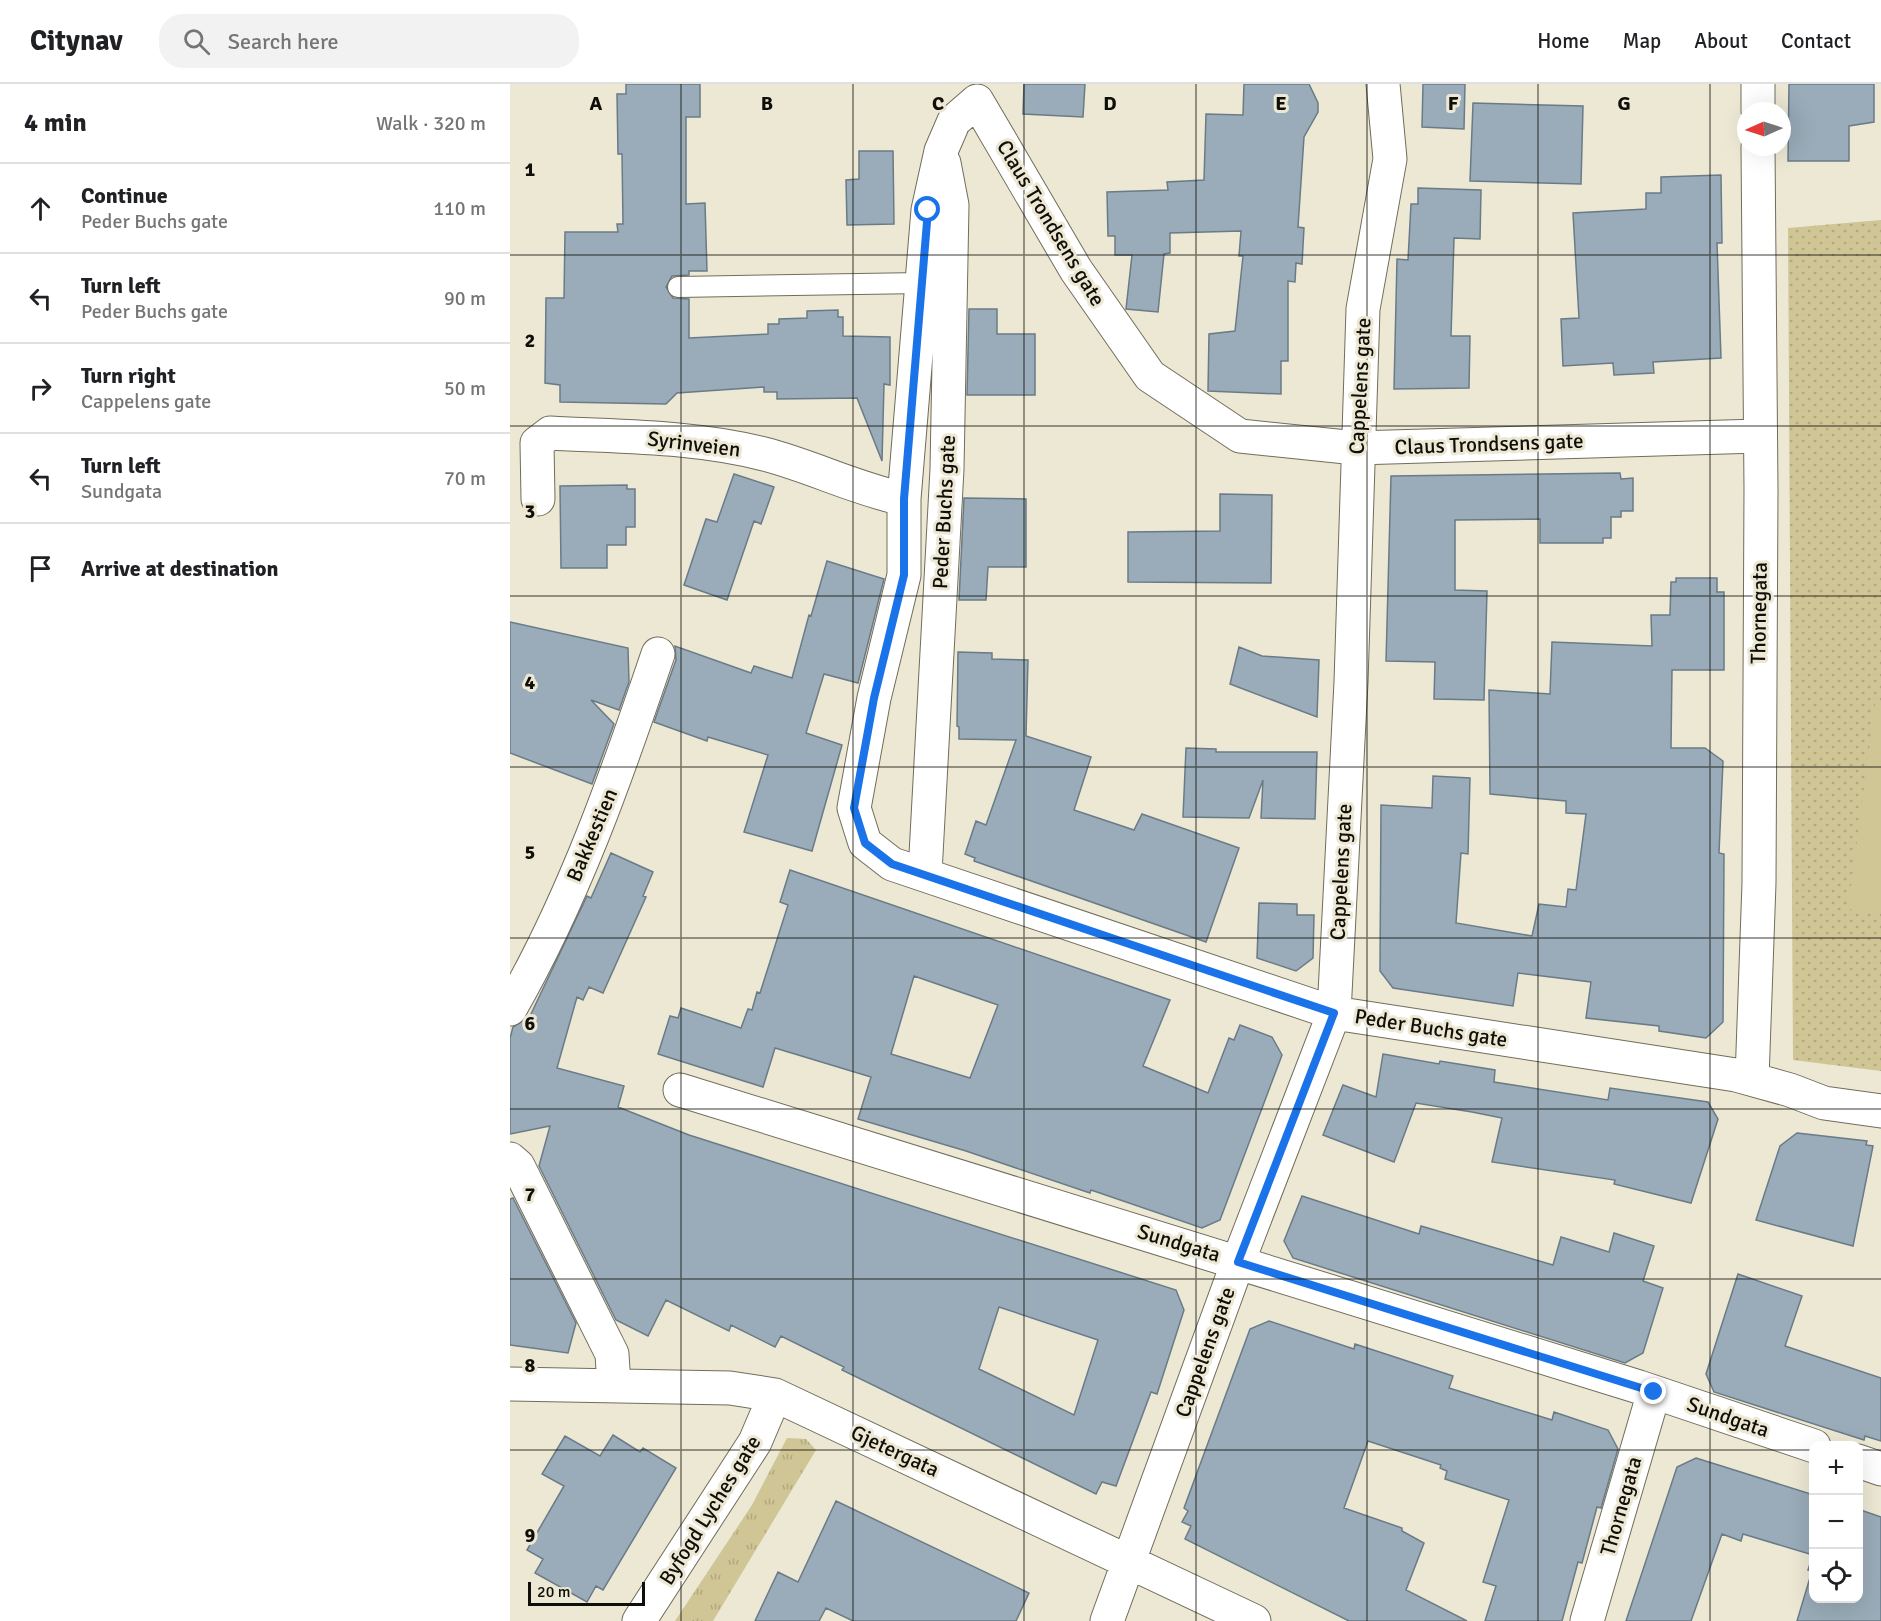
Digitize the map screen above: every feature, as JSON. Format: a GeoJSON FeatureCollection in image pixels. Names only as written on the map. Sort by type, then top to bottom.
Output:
{"type":"FeatureCollection","features":[{"type":"Feature","properties":{"kind":"street","name":"Cappelens gate"},"geometry":{"type":"LineString","coordinates":[[1107,1621],[1238,1262],[1334,1013],[1351,681],[1356,448],[1363,309],[1390,159],[1383,84]]}},
{"type":"Feature","properties":{"kind":"street"},"geometry":{"type":"LineString","coordinates":[[1758,84],[1758,102]]}},
{"type":"Feature","properties":{"kind":"street","name":"Claus Trondsens gate"},"geometry":{"type":"LineString","coordinates":[[972,92],[1076,270],[1150,376],[1240,436],[1356,448],[1760,436]]}},
{"type":"Feature","properties":{"kind":"street","name":"Peder Buchs gate"},"geometry":{"type":"LineString","coordinates":[[972,92],[954,121],[941,151],[928,210],[904,499],[904,575],[874,698],[854,808],[865,843],[892,864],[1334,1013],[1752,1079],[1824,1103],[1881,1110]]}},
{"type":"Feature","properties":{"kind":"street","name":"Peder Buchs gate"},"geometry":{"type":"LineString","coordinates":[[924,873],[947,458],[952,205],[941,151]]}},
{"type":"Feature","properties":{"kind":"street","name":"Thornegata"},"geometry":{"type":"LineString","coordinates":[[1752,1079],[1759,883],[1758,156]]}},
{"type":"Feature","properties":{"kind":"street","name":"Syrinveien"},"geometry":{"type":"LineString","coordinates":[[538,499],[537,443],[550,433],[699,441],[765,454],[882,495],[904,499]]}},
{"type":"Feature","properties":{"kind":"street","name":"Bakkestien"},"geometry":{"type":"LineString","coordinates":[[510,1010],[536,964],[581,862],[615,780],[658,654]]}},
{"type":"Feature","properties":{"kind":"street","name":"Sundgata"},"geometry":{"type":"LineString","coordinates":[[680,1090],[1654,1392],[1809,1444]]}},
{"type":"Feature","properties":{"kind":"street"},"geometry":{"type":"LineString","coordinates":[[510,1159],[519,1166],[612,1354],[614,1386]]}},
{"type":"Feature","properties":{"kind":"street","name":"Gjetergata"},"geometry":{"type":"LineString","coordinates":[[510,1384],[730,1388],[775,1395],[1254,1621]]}},
{"type":"Feature","properties":{"kind":"street","name":"Thornegata"},"geometry":{"type":"LineString","coordinates":[[1587,1621],[1654,1392]]}},
{"type":"Feature","properties":{"kind":"street","name":"Byfogd Lyches gate"},"geometry":{"type":"LineString","coordinates":[[639,1621],[755,1442],[775,1395]]}},
{"type":"Feature","properties":{"kind":"street"},"geometry":{"type":"LineString","coordinates":[[1863,1463],[1881,1469]]}},
{"type":"Feature","properties":{"kind":"lane"},"geometry":{"type":"LineString","coordinates":[[678,287],[922,283]]}},
{"type":"Feature","properties":{"kind":"green space"},"geometry":{"type":"Polygon","coordinates":[[[1881,220],[1881,1071],[1793,1060],[1788,228],[1881,220]]]}},
{"type":"Feature","properties":{"kind":"green space"},"geometry":{"type":"Polygon","coordinates":[[[1875,704],[1881,705],[1881,913],[1848,909],[1875,704]]]}},
{"type":"Feature","properties":{"kind":"green space"},"geometry":{"type":"Polygon","coordinates":[[[787,1438],[806,1439],[816,1450],[713,1621],[675,1621],[752,1505],[787,1438]]]}},
{"type":"Feature","properties":{"kind":"building"},"geometry":{"type":"Polygon","coordinates":[[[626,84],[700,84],[700,117],[686,117],[686,204],[705,203],[707,271],[689,271],[689,275],[672,276],[666,287],[673,298],[689,299],[689,338],[768,334],[768,324],[779,324],[779,319],[807,318],[807,311],[838,310],[838,317],[843,317],[843,336],[890,337],[890,385],[884,384],[882,461],[857,398],[777,399],[777,392],[764,392],[764,387],[677,393],[666,404],[560,402],[560,385],[545,383],[546,298],[564,298],[565,232],[618,232],[617,224],[623,224],[622,154],[618,154],[617,94],[626,94],[626,84]]]}},
{"type":"Feature","properties":{"kind":"building"},"geometry":{"type":"Polygon","coordinates":[[[1024,84],[1085,84],[1083,117],[1023,114],[1024,84]]]}},
{"type":"Feature","properties":{"kind":"building"},"geometry":{"type":"Polygon","coordinates":[[[1244,84],[1309,84],[1318,103],[1318,112],[1304,137],[1298,227],[1304,228],[1302,264],[1296,263],[1295,282],[1288,281],[1288,361],[1281,361],[1281,394],[1208,391],[1209,334],[1235,331],[1243,256],[1239,256],[1241,231],[1170,233],[1170,253],[1164,254],[1158,312],[1126,309],[1132,255],[1115,255],[1115,236],[1108,236],[1107,192],[1168,190],[1167,182],[1204,180],[1206,114],[1243,115],[1244,84]]]}},
{"type":"Feature","properties":{"kind":"building"},"geometry":{"type":"Polygon","coordinates":[[[1423,84],[1465,84],[1464,129],[1422,127],[1423,84]]]}},
{"type":"Feature","properties":{"kind":"building"},"geometry":{"type":"Polygon","coordinates":[[[1789,84],[1874,84],[1874,122],[1849,126],[1849,161],[1788,161],[1788,156],[1791,156],[1791,102],[1789,102],[1789,84]]]}},
{"type":"Feature","properties":{"kind":"building"},"geometry":{"type":"Polygon","coordinates":[[[1473,103],[1583,106],[1581,184],[1470,181],[1473,103]]]}},
{"type":"Feature","properties":{"kind":"building"},"geometry":{"type":"Polygon","coordinates":[[[859,151],[893,151],[894,224],[847,225],[846,180],[859,179],[859,151]]]}},
{"type":"Feature","properties":{"kind":"building"},"geometry":{"type":"Polygon","coordinates":[[[1721,175],[1722,243],[1717,243],[1721,358],[1653,362],[1654,373],[1614,375],[1613,363],[1563,366],[1561,319],[1579,318],[1573,213],[1646,209],[1646,193],[1661,193],[1661,177],[1721,175]]]}},
{"type":"Feature","properties":{"kind":"building"},"geometry":{"type":"Polygon","coordinates":[[[1418,188],[1481,190],[1480,239],[1454,238],[1451,336],[1470,336],[1469,388],[1394,389],[1397,259],[1408,260],[1411,204],[1418,204],[1418,188]]]}},
{"type":"Feature","properties":{"kind":"building"},"geometry":{"type":"Polygon","coordinates":[[[969,309],[997,309],[997,334],[1035,334],[1035,395],[967,395],[969,309]]]}},
{"type":"Feature","properties":{"kind":"building"},"geometry":{"type":"Polygon","coordinates":[[[1620,473],[1621,479],[1633,478],[1633,511],[1621,511],[1621,517],[1611,517],[1611,538],[1603,538],[1603,543],[1540,543],[1540,519],[1455,520],[1455,590],[1487,591],[1484,700],[1434,699],[1435,662],[1386,661],[1391,476],[1620,473]]]}},
{"type":"Feature","properties":{"kind":"building"},"geometry":{"type":"Polygon","coordinates":[[[734,474],[774,487],[761,524],[754,521],[727,600],[684,585],[706,519],[717,522],[734,474]]]}},
{"type":"Feature","properties":{"kind":"building"},"geometry":{"type":"Polygon","coordinates":[[[627,485],[627,489],[635,489],[635,527],[626,527],[626,545],[607,545],[607,568],[561,568],[560,486],[627,485]]]}},
{"type":"Feature","properties":{"kind":"building"},"geometry":{"type":"Polygon","coordinates":[[[1220,494],[1272,495],[1271,583],[1128,582],[1128,532],[1220,531],[1220,494]]]}},
{"type":"Feature","properties":{"kind":"building"},"geometry":{"type":"Polygon","coordinates":[[[964,498],[1026,499],[1026,567],[988,567],[986,600],[959,600],[964,498]]]}},
{"type":"Feature","properties":{"kind":"building"},"geometry":{"type":"Polygon","coordinates":[[[827,561],[884,579],[858,683],[824,674],[806,733],[842,745],[812,851],[744,832],[768,755],[708,737],[707,741],[654,722],[676,660],[675,646],[751,673],[754,666],[792,678],[827,561]]]}},
{"type":"Feature","properties":{"kind":"building"},"geometry":{"type":"Polygon","coordinates":[[[1676,578],[1717,578],[1717,592],[1724,592],[1724,670],[1672,670],[1671,748],[1705,748],[1723,761],[1719,853],[1724,854],[1723,1022],[1706,1038],[1659,1031],[1659,1026],[1586,1018],[1591,982],[1518,973],[1513,1006],[1393,988],[1380,971],[1381,805],[1432,808],[1433,776],[1470,778],[1468,854],[1461,853],[1456,923],[1532,936],[1539,904],[1566,907],[1568,889],[1576,890],[1586,814],[1566,813],[1566,801],[1490,794],[1489,690],[1550,694],[1552,642],[1652,646],[1651,615],[1670,615],[1671,582],[1676,582],[1676,578]]]}},
{"type":"Feature","properties":{"kind":"building"},"geometry":{"type":"Polygon","coordinates":[[[510,622],[628,648],[629,682],[619,710],[591,700],[614,724],[592,784],[510,753],[510,622]]]}},
{"type":"Feature","properties":{"kind":"building"},"geometry":{"type":"Polygon","coordinates":[[[1239,647],[1262,656],[1319,660],[1317,717],[1230,684],[1239,647]]]}},
{"type":"Feature","properties":{"kind":"building"},"geometry":{"type":"Polygon","coordinates":[[[958,652],[992,653],[992,659],[1028,660],[1026,736],[1091,757],[1074,810],[1134,830],[1142,814],[1239,848],[1206,942],[974,861],[975,858],[965,854],[976,821],[986,825],[1016,740],[959,739],[959,727],[957,726],[958,652]]]}},
{"type":"Feature","properties":{"kind":"building"},"geometry":{"type":"Polygon","coordinates":[[[1186,748],[1216,749],[1216,752],[1317,752],[1315,819],[1261,818],[1263,780],[1249,818],[1183,817],[1186,748]]]}},
{"type":"Feature","properties":{"kind":"building"},"geometry":{"type":"Polygon","coordinates":[[[611,853],[653,872],[643,896],[646,897],[603,993],[589,987],[583,1000],[577,997],[557,1068],[624,1086],[618,1107],[689,1135],[1176,1290],[1184,1310],[1157,1394],[1151,1392],[1116,1486],[1102,1482],[1096,1494],[842,1370],[844,1367],[781,1336],[775,1347],[731,1325],[729,1331],[666,1300],[648,1336],[616,1320],[539,1166],[550,1126],[510,1134],[510,1038],[513,1027],[530,1016],[587,896],[591,898],[611,853]],[[999,1307],[979,1369],[1074,1415],[1098,1340],[999,1307]]]}},
{"type":"Feature","properties":{"kind":"building"},"geometry":{"type":"Polygon","coordinates":[[[790,870],[1170,1000],[1143,1066],[1208,1093],[1229,1038],[1234,1040],[1240,1025],[1272,1037],[1282,1055],[1220,1220],[1202,1228],[1091,1190],[1090,1193],[966,1151],[858,1119],[871,1077],[775,1048],[763,1087],[658,1054],[670,1016],[678,1018],[681,1008],[741,1028],[748,1009],[752,1010],[757,992],[760,993],[788,905],[780,902],[790,870]],[[914,976],[891,1054],[970,1078],[998,1005],[914,976]]]}},
{"type":"Feature","properties":{"kind":"building"},"geometry":{"type":"Polygon","coordinates":[[[1259,903],[1297,904],[1297,915],[1314,915],[1313,958],[1296,971],[1257,958],[1259,903]]]}},
{"type":"Feature","properties":{"kind":"building"},"geometry":{"type":"Polygon","coordinates":[[[1383,1054],[1439,1064],[1440,1061],[1495,1070],[1494,1082],[1608,1100],[1610,1088],[1708,1102],[1718,1119],[1691,1203],[1614,1184],[1615,1180],[1492,1162],[1502,1118],[1472,1112],[1416,1103],[1394,1162],[1323,1135],[1343,1085],[1376,1097],[1383,1054]]]}},
{"type":"Feature","properties":{"kind":"building"},"geometry":{"type":"Polygon","coordinates":[[[1797,1133],[1867,1141],[1866,1145],[1873,1146],[1853,1246],[1756,1220],[1780,1146],[1797,1133]]]}},
{"type":"Feature","properties":{"kind":"building"},"geometry":{"type":"Polygon","coordinates":[[[1302,1196],[1419,1234],[1421,1226],[1553,1265],[1561,1237],[1609,1252],[1614,1233],[1654,1246],[1643,1281],[1663,1288],[1643,1353],[1625,1363],[1293,1258],[1284,1241],[1302,1196]]]}},
{"type":"Feature","properties":{"kind":"building"},"geometry":{"type":"Polygon","coordinates":[[[513,1198],[576,1323],[568,1353],[510,1345],[510,1199],[513,1198]]]}},
{"type":"Feature","properties":{"kind":"building"},"geometry":{"type":"Polygon","coordinates":[[[1738,1274],[1802,1296],[1785,1346],[1881,1378],[1881,1441],[1865,1436],[1864,1440],[1714,1392],[1706,1374],[1738,1274]]]}},
{"type":"Feature","properties":{"kind":"building"},"geometry":{"type":"Polygon","coordinates":[[[1269,1321],[1354,1349],[1355,1344],[1453,1376],[1449,1388],[1552,1420],[1554,1412],[1608,1430],[1618,1449],[1601,1508],[1597,1507],[1582,1563],[1578,1562],[1562,1621],[1485,1621],[1496,1586],[1483,1582],[1509,1500],[1445,1479],[1447,1471],[1440,1468],[1441,1465],[1368,1441],[1344,1508],[1402,1528],[1402,1531],[1424,1543],[1406,1590],[1467,1621],[1349,1621],[1185,1539],[1191,1526],[1182,1522],[1188,1511],[1184,1508],[1250,1329],[1269,1321]]]}},
{"type":"Feature","properties":{"kind":"building"},"geometry":{"type":"Polygon","coordinates":[[[613,1435],[640,1452],[643,1448],[676,1468],[603,1590],[596,1586],[587,1602],[535,1573],[543,1559],[527,1550],[564,1486],[542,1474],[565,1436],[600,1456],[613,1435]]]}},
{"type":"Feature","properties":{"kind":"building"},"geometry":{"type":"Polygon","coordinates":[[[1696,1458],[1809,1493],[1809,1554],[1743,1534],[1741,1541],[1722,1534],[1691,1621],[1626,1621],[1677,1467],[1696,1458]]]}},
{"type":"Feature","properties":{"kind":"building"},"geometry":{"type":"Polygon","coordinates":[[[836,1501],[1029,1593],[1016,1621],[853,1621],[826,1608],[819,1621],[755,1621],[778,1572],[798,1582],[836,1501]]]}},
{"type":"Feature","properties":{"kind":"building"},"geometry":{"type":"Polygon","coordinates":[[[1863,1511],[1881,1517],[1881,1621],[1797,1621],[1809,1581],[1809,1603],[1863,1603],[1863,1511]]]}},
{"type":"Feature","properties":{"kind":"route"},"geometry":{"type":"LineString","coordinates":[[928,210],[904,499],[904,575],[874,698],[854,808],[865,843],[892,864],[1334,1013],[1238,1262],[1654,1392]]}}]}
